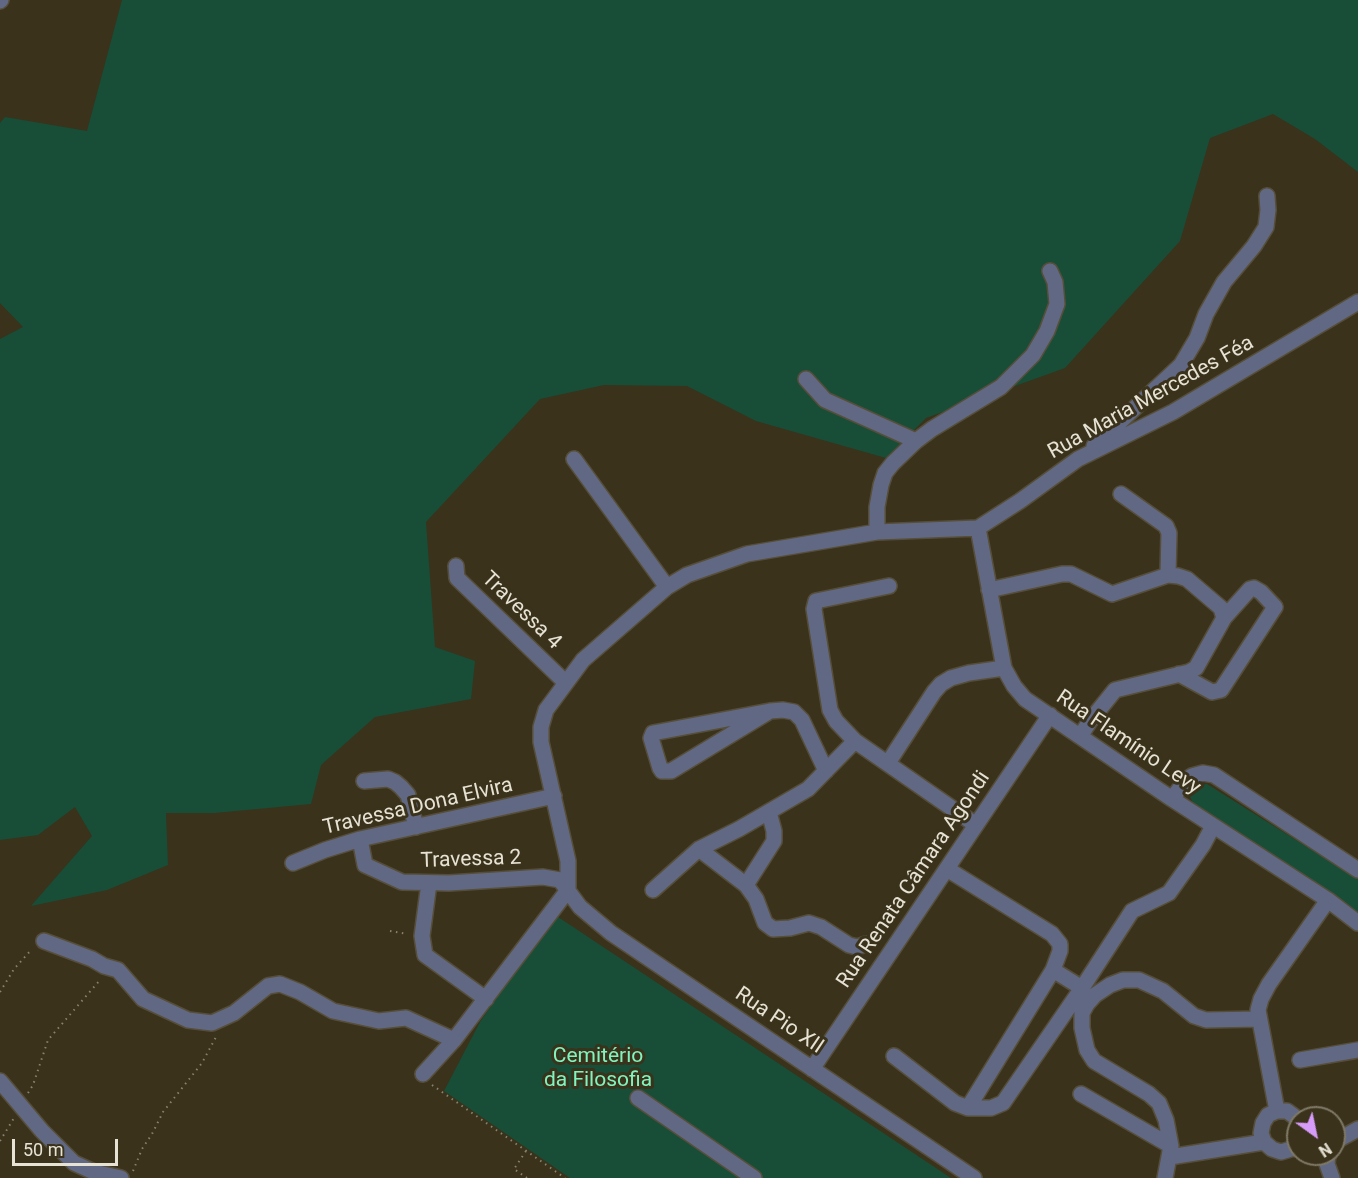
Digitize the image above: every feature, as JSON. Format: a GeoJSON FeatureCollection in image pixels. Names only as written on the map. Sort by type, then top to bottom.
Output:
{"type":"FeatureCollection","features":[{"type":"Feature","properties":{"kind":"street"},"geometry":{"type":"LineString","coordinates":[[1078,459],[1181,365],[1224,282],[1254,246],[1266,226],[1267,196]]}},
{"type":"Feature","properties":{"kind":"street"},"geometry":{"type":"LineString","coordinates":[[877,532],[877,507],[885,473],[916,441],[932,429],[1001,387],[1032,355],[1047,331],[1057,304],[1055,282],[1050,270]]}},
{"type":"Feature","properties":{"kind":"street","name":"Rua Maria Mercedes Féa"},"geometry":{"type":"LineString","coordinates":[[978,528],[1078,459],[1173,412],[1358,302]]}},
{"type":"Feature","properties":{"kind":"street"},"geometry":{"type":"LineString","coordinates":[[806,380],[825,400],[916,441]]}},
{"type":"Feature","properties":{"kind":"street"},"geometry":{"type":"LineString","coordinates":[[574,459],[667,586]]}},
{"type":"Feature","properties":{"kind":"street"},"geometry":{"type":"LineString","coordinates":[[1121,494],[1166,526],[1169,533],[1168,575]]}},
{"type":"Feature","properties":{"kind":"street"},"geometry":{"type":"LineString","coordinates":[[423,1074],[454,1040],[568,890],[568,861],[541,742],[541,727],[546,710],[583,660],[667,586],[687,574],[747,554],[877,532],[978,528]]}},
{"type":"Feature","properties":{"kind":"street","name":"Rua Flamínio Levy"},"geometry":{"type":"LineString","coordinates":[[978,528],[1004,668],[1014,686],[1025,699],[1172,799],[1328,900],[1358,923]]}},
{"type":"Feature","properties":{"kind":"street","name":"Travessa 4"},"geometry":{"type":"LineString","coordinates":[[456,566],[457,578],[565,682]]}},
{"type":"Feature","properties":{"kind":"street"},"geometry":{"type":"LineString","coordinates":[[989,590],[1071,574],[1112,594],[1117,594],[1168,575],[1178,576],[1187,579],[1221,608],[1224,618]]}},
{"type":"Feature","properties":{"kind":"street"},"geometry":{"type":"LineString","coordinates":[[889,586],[816,601],[814,609],[830,710],[836,722],[855,741],[976,825]]}},
{"type":"Feature","properties":{"kind":"street"},"geometry":{"type":"LineString","coordinates":[[1081,735],[1115,690],[1196,668],[1224,618],[1250,589],[1254,588],[1261,592],[1275,607],[1221,690],[1212,692],[1179,674]]}},
{"type":"Feature","properties":{"kind":"street"},"geometry":{"type":"LineString","coordinates":[[888,763],[941,684],[951,678],[969,673],[1004,668]]}},
{"type":"Feature","properties":{"kind":"street"},"geometry":{"type":"LineString","coordinates":[[770,711],[671,771],[662,771],[660,768],[651,738],[653,732],[770,711],[783,710],[794,712],[802,720],[826,771]]}},
{"type":"Feature","properties":{"kind":"street","name":"Rua Renata Câmara Agondi"},"geometry":{"type":"LineString","coordinates":[[812,1069],[1050,715]]}},
{"type":"Feature","properties":{"kind":"street"},"geometry":{"type":"LineString","coordinates":[[653,890],[699,849],[808,789],[855,741]]}},
{"type":"Feature","properties":{"kind":"street"},"geometry":{"type":"LineString","coordinates":[[1172,799],[1186,780],[1192,776],[1203,773],[1214,776],[1358,870]]}},
{"type":"Feature","properties":{"kind":"street"},"geometry":{"type":"LineString","coordinates":[[364,781],[380,779],[395,782],[408,795],[416,827]]}},
{"type":"Feature","properties":{"kind":"street","name":"Travessa Dona Elvira"},"geometry":{"type":"LineString","coordinates":[[293,863],[360,839],[554,796]]}},
{"type":"Feature","properties":{"kind":"street"},"geometry":{"type":"LineString","coordinates":[[746,885],[774,841],[769,812]]}},
{"type":"Feature","properties":{"kind":"street"},"geometry":{"type":"LineString","coordinates":[[894,1056],[955,1103],[968,1107],[991,1108],[1003,1103],[1132,911],[1169,893],[1185,873],[1213,826]]}},
{"type":"Feature","properties":{"kind":"street","name":"Travessa 2"},"geometry":{"type":"LineString","coordinates":[[360,839],[363,860],[368,868],[402,882],[429,883],[543,877],[560,880],[568,890]]}},
{"type":"Feature","properties":{"kind":"street"},"geometry":{"type":"LineString","coordinates":[[699,849],[746,885],[756,899],[765,923],[773,929],[790,928],[809,923],[821,927],[849,945],[857,947],[866,944]]}},
{"type":"Feature","properties":{"kind":"street"},"geometry":{"type":"LineString","coordinates":[[946,870],[1052,934],[1060,944],[1060,951],[1053,970],[968,1107]]}},
{"type":"Feature","properties":{"kind":"street"},"geometry":{"type":"LineString","coordinates":[[429,883],[422,936],[425,955],[486,999]]}},
{"type":"Feature","properties":{"kind":"street","name":"Rua Pio XII"},"geometry":{"type":"LineString","coordinates":[[568,890],[580,907],[611,933],[974,1178]]}},
{"type":"Feature","properties":{"kind":"street"},"geometry":{"type":"LineString","coordinates":[[1277,1111],[1259,1018],[1261,999],[1328,900]]}},
{"type":"Feature","properties":{"kind":"street"},"geometry":{"type":"LineString","coordinates":[[44,941],[118,970],[143,999],[188,1020],[212,1023],[231,1015],[268,986],[280,984],[300,992],[333,1011],[379,1021],[406,1018],[454,1040]]}},
{"type":"Feature","properties":{"kind":"street"},"geometry":{"type":"LineString","coordinates":[[1053,970],[1082,988]]}},
{"type":"Feature","properties":{"kind":"street"},"geometry":{"type":"LineString","coordinates":[[1165,1178],[1171,1152],[1166,1120],[1156,1099],[1094,1060],[1087,1050],[1082,1028],[1082,1013],[1087,1004],[1095,995],[1123,980],[1139,980],[1163,991],[1194,1016],[1206,1020],[1259,1018]]}},
{"type":"Feature","properties":{"kind":"street"},"geometry":{"type":"LineString","coordinates":[[1300,1060],[1358,1050]]}},
{"type":"Feature","properties":{"kind":"street"},"geometry":{"type":"LineString","coordinates":[[0,1081],[42,1131],[74,1163],[94,1172],[121,1178]]}},
{"type":"Feature","properties":{"kind":"street"},"geometry":{"type":"LineString","coordinates":[[1081,1094],[1171,1152],[1264,1142]]}},
{"type":"Feature","properties":{"kind":"street"},"geometry":{"type":"LineString","coordinates":[[638,1098],[754,1178]]}},
{"type":"Feature","properties":{"kind":"street"},"geometry":{"type":"LineString","coordinates":[[1286,1111],[1277,1111],[1268,1115],[1261,1133],[1264,1142],[1272,1149],[1281,1152],[1286,1150]]}},
{"type":"Feature","properties":{"kind":"path"},"geometry":{"type":"LineString","coordinates":[[390,932],[422,936]]}},
{"type":"Feature","properties":{"kind":"path"},"geometry":{"type":"LineString","coordinates":[[0,992],[28,951],[44,941]]}},
{"type":"Feature","properties":{"kind":"path"},"geometry":{"type":"LineString","coordinates":[[0,1141],[33,1085],[48,1040],[113,968]]}},
{"type":"Feature","properties":{"kind":"path"},"geometry":{"type":"LineString","coordinates":[[129,1178],[162,1112],[202,1063],[231,1015]]}},
{"type":"Feature","properties":{"kind":"path"},"geometry":{"type":"LineString","coordinates":[[423,1074],[431,1084],[565,1178]]}},
{"type":"Feature","properties":{"kind":"path"},"geometry":{"type":"LineString","coordinates":[[526,1151],[514,1169],[527,1178]]}},
{"type":"Feature","properties":{"kind":"green space"},"geometry":{"type":"Polygon","coordinates":[[[122,0],[1358,0],[1358,172],[1315,139],[1273,114],[1210,138],[1180,241],[1065,368],[926,418],[886,458],[756,421],[687,386],[604,385],[540,399],[426,522],[435,647],[475,661],[471,699],[375,717],[321,765],[311,804],[214,813],[166,813],[168,865],[107,890],[31,906],[92,836],[75,807],[38,835],[0,840],[0,339],[23,327],[0,303],[0,123],[5,117],[87,131],[122,0]]]}},
{"type":"Feature","properties":{"kind":"green space"},"geometry":{"type":"Polygon","coordinates":[[[1207,784],[1358,879],[1358,919],[1195,807],[1185,787],[1207,784]]]}},
{"type":"Feature","properties":{"kind":"green space","name":"Cemitério da Filosofia"},"geometry":{"type":"Polygon","coordinates":[[[555,915],[951,1178],[570,1178],[444,1091],[480,1022],[555,915]]]}}]}
